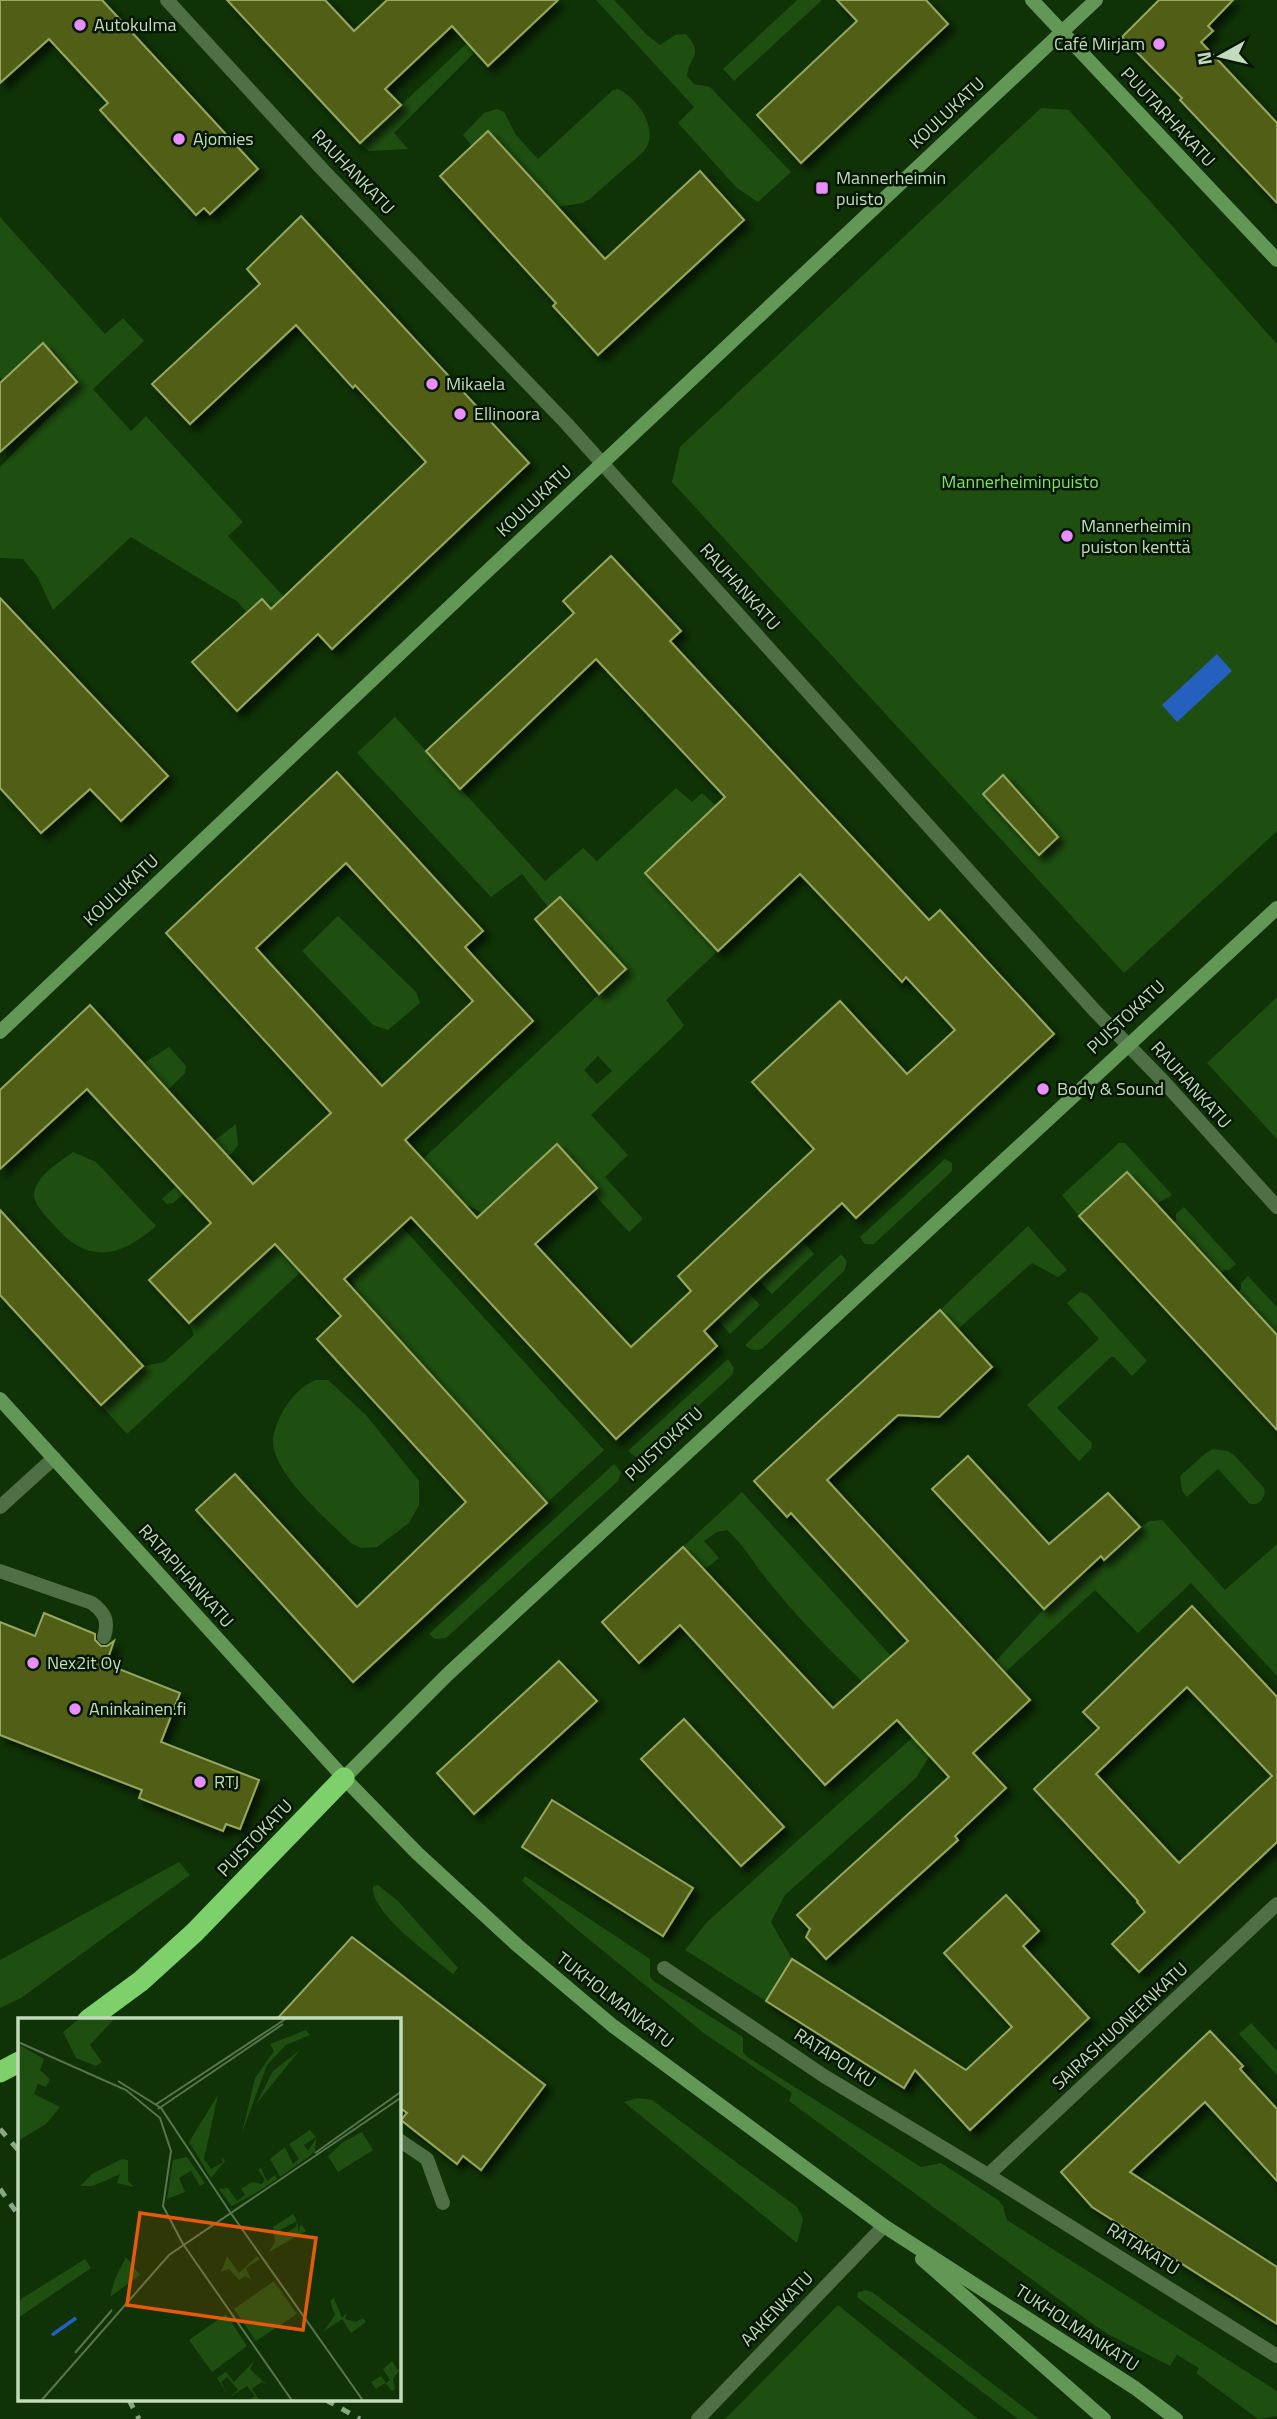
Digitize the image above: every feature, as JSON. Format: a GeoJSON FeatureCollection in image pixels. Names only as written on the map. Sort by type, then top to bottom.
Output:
{"type":"FeatureCollection","features":[{"type":"Feature","properties":{"kind":"highway","name":"PUISTOKATU"},"geometry":{"type":"LineString","coordinates":[[91,2018],[141,1981],[195,1932],[344,1778]]}},
{"type":"Feature","properties":{"kind":"highway"},"geometry":{"type":"LineString","coordinates":[[0,2072],[18,2063]]}},
{"type":"Feature","properties":{"kind":"main road","name":"PUUTARHAKATU"},"geometry":{"type":"LineString","coordinates":[[1032,0],[1277,260]]}},
{"type":"Feature","properties":{"kind":"main road","name":"KOULUKATU"},"geometry":{"type":"LineString","coordinates":[[0,1032],[1096,0]]}},
{"type":"Feature","properties":{"kind":"main road","name":"PUISTOKATU"},"geometry":{"type":"LineString","coordinates":[[344,1778],[448,1674],[1277,908]]}},
{"type":"Feature","properties":{"kind":"main road","name":"RATAPIHANKATU"},"geometry":{"type":"LineString","coordinates":[[0,1399],[344,1778]]}},
{"type":"Feature","properties":{"kind":"main road","name":"TUKHOLMANKATU"},"geometry":{"type":"LineString","coordinates":[[344,1778],[417,1853],[579,1999],[884,2226],[1135,2388],[1176,2419]]}},
{"type":"Feature","properties":{"kind":"main road","name":"TUKHOLMANKATU"},"geometry":{"type":"LineString","coordinates":[[884,2226],[1104,2419]]}},
{"type":"Feature","properties":{"kind":"street","name":"RAUHANKATU"},"geometry":{"type":"LineString","coordinates":[[167,0],[323,170],[602,463],[1095,1011],[1277,1207]]}},
{"type":"Feature","properties":{"kind":"street"},"geometry":{"type":"LineString","coordinates":[[0,1507],[54,1458]]}},
{"type":"Feature","properties":{"kind":"street"},"geometry":{"type":"LineString","coordinates":[[0,1571],[92,1603],[102,1610],[105,1616],[107,1622],[104,1637]]}},
{"type":"Feature","properties":{"kind":"street","name":"SAIRASHUONEENKATU"},"geometry":{"type":"LineString","coordinates":[[988,2175],[1277,1904]]}},
{"type":"Feature","properties":{"kind":"street","name":"RATAPOLKU"},"geometry":{"type":"LineString","coordinates":[[664,1968],[824,2077],[988,2175]]}},
{"type":"Feature","properties":{"kind":"street"},"geometry":{"type":"LineString","coordinates":[[401,2141],[427,2159],[443,2203]]}},
{"type":"Feature","properties":{"kind":"street","name":"RATAKATU"},"geometry":{"type":"LineString","coordinates":[[988,2175],[1277,2356]]}},
{"type":"Feature","properties":{"kind":"street","name":"AAKENKATU"},"geometry":{"type":"LineString","coordinates":[[698,2419],[884,2226]]}},
{"type":"Feature","properties":{"kind":"green space"},"geometry":{"type":"Polygon","coordinates":[[[596,0],[614,0],[660,45],[675,35],[686,34],[695,52],[687,76],[694,84],[710,87],[791,172],[758,202],[737,188],[678,123],[694,107],[596,0]]]}},
{"type":"Feature","properties":{"kind":"green space"},"geometry":{"type":"Polygon","coordinates":[[[797,0],[822,0],[734,81],[723,69],[797,0]]]}},
{"type":"Feature","properties":{"kind":"green space"},"geometry":{"type":"Polygon","coordinates":[[[467,43],[475,52],[394,133],[408,149],[369,151],[360,144],[467,43]]]}},
{"type":"Feature","properties":{"kind":"green space"},"geometry":{"type":"Polygon","coordinates":[[[618,89],[633,100],[645,117],[650,135],[648,144],[643,152],[582,203],[558,207],[488,132],[472,146],[463,135],[484,113],[497,109],[504,112],[516,135],[538,159],[613,90],[618,89]]]}},
{"type":"Feature","properties":{"kind":"green space","name":"Mannerheiminpuisto"},"geometry":{"type":"Polygon","coordinates":[[[1041,108],[1069,110],[1277,344],[1277,831],[1124,973],[672,482],[680,447],[1041,108]]]}},
{"type":"Feature","properties":{"kind":"green space"},"geometry":{"type":"Polygon","coordinates":[[[0,217],[105,334],[123,318],[144,341],[93,389],[131,431],[146,416],[243,522],[228,536],[284,597],[271,609],[261,599],[246,612],[238,602],[131,537],[53,610],[38,578],[23,559],[0,558],[0,467],[61,405],[57,400],[77,382],[43,344],[22,362],[33,374],[12,390],[0,377],[0,217]]]}},
{"type":"Feature","properties":{"kind":"green space"},"geometry":{"type":"Polygon","coordinates":[[[395,717],[545,881],[583,848],[597,861],[676,788],[692,802],[702,793],[716,806],[645,873],[718,951],[666,1000],[684,1025],[681,1029],[591,1115],[628,1155],[605,1177],[643,1219],[629,1232],[592,1192],[597,1187],[557,1144],[482,1213],[463,1203],[423,1159],[626,969],[560,897],[548,907],[522,874],[491,897],[357,753],[395,717]],[[598,1056],[584,1070],[597,1084],[612,1071],[598,1056]]]}},
{"type":"Feature","properties":{"kind":"green space"},"geometry":{"type":"Polygon","coordinates":[[[338,916],[416,992],[420,1003],[388,1030],[373,1025],[302,951],[338,916]]]}},
{"type":"Feature","properties":{"kind":"green space"},"geometry":{"type":"Polygon","coordinates":[[[1277,997],[1277,1139],[1207,1063],[1277,997]]]}},
{"type":"Feature","properties":{"kind":"green space"},"geometry":{"type":"Polygon","coordinates":[[[169,1047],[186,1066],[185,1073],[168,1090],[144,1063],[169,1047]]]}},
{"type":"Feature","properties":{"kind":"green space"},"geometry":{"type":"Polygon","coordinates":[[[236,1124],[238,1145],[232,1153],[173,1203],[167,1204],[162,1199],[219,1147],[214,1141],[236,1124]]]}},
{"type":"Feature","properties":{"kind":"green space"},"geometry":{"type":"Polygon","coordinates":[[[1119,1143],[1125,1143],[1172,1195],[1156,1204],[1127,1172],[1079,1216],[1062,1195],[1119,1143]]]}},
{"type":"Feature","properties":{"kind":"green space"},"geometry":{"type":"Polygon","coordinates":[[[73,1152],[96,1162],[156,1226],[128,1246],[115,1251],[89,1251],[64,1236],[40,1209],[34,1195],[43,1176],[73,1152]]]}},
{"type":"Feature","properties":{"kind":"green space"},"geometry":{"type":"Polygon","coordinates":[[[945,1159],[952,1163],[952,1171],[874,1244],[865,1244],[860,1237],[945,1159]]]}},
{"type":"Feature","properties":{"kind":"green space"},"geometry":{"type":"Polygon","coordinates":[[[1184,1207],[1236,1264],[1229,1270],[1224,1270],[1221,1274],[1173,1223],[1176,1214],[1184,1207]]]}},
{"type":"Feature","properties":{"kind":"green space"},"geometry":{"type":"Polygon","coordinates":[[[1028,1226],[1067,1270],[1058,1277],[1032,1263],[957,1330],[940,1310],[1028,1226]]]}},
{"type":"Feature","properties":{"kind":"green space"},"geometry":{"type":"Polygon","coordinates":[[[294,1227],[319,1255],[127,1434],[101,1405],[143,1366],[164,1362],[194,1335],[189,1323],[294,1227]]]}},
{"type":"Feature","properties":{"kind":"green space"},"geometry":{"type":"Polygon","coordinates":[[[403,1228],[604,1450],[547,1503],[361,1298],[348,1275],[403,1228]]]}},
{"type":"Feature","properties":{"kind":"green space"},"geometry":{"type":"Polygon","coordinates":[[[802,1240],[814,1254],[772,1294],[758,1280],[802,1240]]]}},
{"type":"Feature","properties":{"kind":"green space"},"geometry":{"type":"Polygon","coordinates":[[[841,1254],[847,1261],[844,1271],[762,1349],[752,1350],[745,1345],[841,1254]]]}},
{"type":"Feature","properties":{"kind":"green space"},"geometry":{"type":"Polygon","coordinates":[[[1248,1276],[1277,1307],[1277,1335],[1238,1292],[1241,1283],[1248,1276]]]}},
{"type":"Feature","properties":{"kind":"green space"},"geometry":{"type":"Polygon","coordinates":[[[747,1291],[760,1305],[730,1334],[717,1319],[747,1291]]]}},
{"type":"Feature","properties":{"kind":"green space"},"geometry":{"type":"Polygon","coordinates":[[[1080,1292],[1087,1294],[1147,1361],[1132,1376],[1111,1357],[1057,1408],[1092,1443],[1091,1449],[1079,1461],[1027,1405],[1099,1339],[1067,1303],[1080,1292]]]}},
{"type":"Feature","properties":{"kind":"green space"},"geometry":{"type":"Polygon","coordinates":[[[728,1359],[734,1368],[732,1375],[645,1455],[636,1457],[628,1451],[728,1359]]]}},
{"type":"Feature","properties":{"kind":"green space"},"geometry":{"type":"Polygon","coordinates":[[[316,1380],[328,1380],[366,1415],[419,1481],[419,1505],[409,1523],[377,1547],[361,1548],[351,1543],[304,1497],[283,1470],[276,1456],[274,1435],[282,1413],[296,1393],[316,1380]]]}},
{"type":"Feature","properties":{"kind":"green space"},"geometry":{"type":"Polygon","coordinates":[[[1213,1449],[1228,1451],[1234,1455],[1264,1488],[1261,1501],[1256,1504],[1249,1503],[1218,1469],[1187,1497],[1182,1491],[1180,1476],[1213,1449]]]}},
{"type":"Feature","properties":{"kind":"green space"},"geometry":{"type":"Polygon","coordinates":[[[614,1464],[621,1472],[618,1481],[446,1638],[435,1639],[429,1634],[614,1464]]]}},
{"type":"Feature","properties":{"kind":"green space"},"geometry":{"type":"Polygon","coordinates":[[[742,1492],[891,1656],[863,1682],[790,1607],[727,1530],[717,1532],[704,1541],[719,1558],[704,1570],[683,1547],[742,1492]]]}},
{"type":"Feature","properties":{"kind":"green space"},"geometry":{"type":"Polygon","coordinates":[[[1162,1520],[1225,1590],[1277,1544],[1277,1676],[1191,1583],[1138,1633],[1095,1590],[964,1710],[994,1663],[1044,1609],[1079,1577],[1100,1567],[1104,1560],[1140,1527],[1150,1521],[1162,1520]]]}},
{"type":"Feature","properties":{"kind":"green space"},"geometry":{"type":"Polygon","coordinates":[[[913,1737],[930,1755],[916,1778],[785,1895],[771,1922],[792,1959],[766,2001],[685,1950],[707,1922],[913,1737]]]}},
{"type":"Feature","properties":{"kind":"green space"},"geometry":{"type":"Polygon","coordinates":[[[179,1862],[190,1875],[21,1998],[0,2008],[0,1960],[179,1862]]]}},
{"type":"Feature","properties":{"kind":"green space"},"geometry":{"type":"Polygon","coordinates":[[[525,1876],[650,1959],[652,1980],[743,2037],[743,2052],[746,2056],[921,2167],[941,2163],[998,2200],[1007,2220],[1277,2391],[1277,2416],[1258,2419],[1196,2373],[1199,2368],[1177,2355],[1170,2366],[1094,2325],[789,2101],[792,2093],[705,2034],[574,1927],[522,1881],[525,1876]]]}},
{"type":"Feature","properties":{"kind":"green space"},"geometry":{"type":"Polygon","coordinates":[[[378,1885],[398,1901],[458,1968],[453,1974],[391,1921],[374,1897],[373,1886],[378,1885]]]}},
{"type":"Feature","properties":{"kind":"green space"},"geometry":{"type":"Polygon","coordinates":[[[1251,2023],[1277,2051],[1277,2075],[1239,2034],[1251,2023]]]}},
{"type":"Feature","properties":{"kind":"green space"},"geometry":{"type":"Polygon","coordinates":[[[638,2098],[652,2100],[797,2207],[803,2219],[797,2243],[624,2102],[638,2098]]]}},
{"type":"Feature","properties":{"kind":"green space"},"geometry":{"type":"Polygon","coordinates":[[[866,2290],[1039,2419],[1018,2419],[857,2297],[858,2292],[866,2290]]]}},
{"type":"Feature","properties":{"kind":"green space"},"geometry":{"type":"Polygon","coordinates":[[[838,2305],[978,2419],[725,2419],[838,2305]]]}},
{"type":"Feature","properties":{"kind":"water"},"geometry":{"type":"Polygon","coordinates":[[[1217,654],[1232,671],[1177,722],[1162,705],[1217,654]]]}},
{"type":"Feature","properties":{"kind":"building"},"geometry":{"type":"Polygon","coordinates":[[[0,0],[102,0],[258,169],[210,214],[204,208],[196,215],[100,110],[108,103],[49,39],[0,83],[0,0]]]}},
{"type":"Feature","properties":{"kind":"building"},"geometry":{"type":"Polygon","coordinates":[[[227,0],[325,0],[354,31],[387,0],[558,0],[488,66],[452,26],[385,89],[401,105],[360,143],[227,0]]]}},
{"type":"Feature","properties":{"kind":"building"},"geometry":{"type":"Polygon","coordinates":[[[837,0],[926,0],[948,24],[801,163],[757,115],[857,21],[837,0]]]}},
{"type":"Feature","properties":{"kind":"building"},"geometry":{"type":"Polygon","coordinates":[[[1159,0],[1233,0],[1208,26],[1213,31],[1201,42],[1277,123],[1277,203],[1180,100],[1182,98],[1122,37],[1159,0]]]}},
{"type":"Feature","properties":{"kind":"building"},"geometry":{"type":"Polygon","coordinates":[[[488,131],[605,259],[700,171],[744,220],[598,355],[553,306],[556,303],[440,176],[488,131]]]}},
{"type":"Feature","properties":{"kind":"building"},"geometry":{"type":"Polygon","coordinates":[[[301,216],[529,463],[332,649],[318,634],[237,711],[192,662],[262,599],[271,609],[426,462],[296,325],[190,424],[152,384],[260,284],[247,269],[301,216]]]}},
{"type":"Feature","properties":{"kind":"building"},"geometry":{"type":"Polygon","coordinates":[[[43,343],[77,382],[0,452],[0,383],[43,343]]]}},
{"type":"Feature","properties":{"kind":"building"},"geometry":{"type":"Polygon","coordinates":[[[611,556],[681,631],[670,641],[929,920],[940,910],[1054,1034],[856,1218],[842,1203],[758,1280],[704,1331],[717,1346],[616,1439],[411,1217],[344,1279],[547,1503],[353,1682],[196,1510],[235,1474],[357,1607],[466,1502],[317,1339],[341,1316],[275,1244],[189,1323],[149,1280],[211,1223],[87,1089],[0,1169],[0,1090],[90,1005],[253,1184],[331,1113],[166,933],[337,772],[483,931],[465,947],[533,1021],[405,1140],[477,1218],[557,1144],[597,1188],[535,1244],[631,1347],[691,1291],[678,1276],[814,1149],[752,1082],[840,1001],[907,1074],[955,1030],[906,977],[902,982],[800,874],[718,951],[645,873],[725,797],[596,659],[460,789],[426,751],[574,613],[563,601],[611,556]],[[346,863],[256,948],[382,1086],[473,1001],[346,863]]]}},
{"type":"Feature","properties":{"kind":"building"},"geometry":{"type":"Polygon","coordinates":[[[0,598],[168,776],[121,821],[90,789],[41,833],[0,788],[0,598]]]}},
{"type":"Feature","properties":{"kind":"building"},"geometry":{"type":"Polygon","coordinates":[[[1003,775],[1058,837],[1039,855],[983,794],[1003,775]]]}},
{"type":"Feature","properties":{"kind":"building"},"geometry":{"type":"Polygon","coordinates":[[[560,897],[626,969],[599,994],[535,919],[560,897]]]}},
{"type":"Feature","properties":{"kind":"building"},"geometry":{"type":"Polygon","coordinates":[[[1127,1172],[1277,1335],[1277,1430],[1079,1216],[1127,1172]]]}},
{"type":"Feature","properties":{"kind":"building"},"geometry":{"type":"Polygon","coordinates":[[[0,1210],[143,1366],[101,1405],[0,1295],[0,1210]]]}},
{"type":"Feature","properties":{"kind":"building"},"geometry":{"type":"Polygon","coordinates":[[[940,1310],[992,1367],[939,1417],[898,1415],[827,1480],[1030,1700],[973,1753],[1006,1788],[955,1836],[958,1840],[826,1959],[806,1937],[810,1929],[797,1915],[949,1777],[897,1720],[825,1785],[680,1625],[639,1663],[602,1622],[683,1547],[833,1708],[908,1641],[791,1513],[787,1517],[754,1481],[940,1310]]]}},
{"type":"Feature","properties":{"kind":"building"},"geometry":{"type":"Polygon","coordinates":[[[968,1456],[1049,1544],[1108,1493],[1140,1527],[1104,1560],[1101,1556],[1044,1609],[932,1489],[968,1456]]]}},
{"type":"Feature","properties":{"kind":"building"},"geometry":{"type":"Polygon","coordinates":[[[1192,1606],[1277,1697],[1277,1842],[1139,1972],[1112,1944],[1145,1912],[1138,1901],[1034,1789],[1099,1728],[1083,1712],[1192,1606]],[[1187,1687],[1096,1774],[1179,1863],[1272,1776],[1187,1687]]]}},
{"type":"Feature","properties":{"kind":"building"},"geometry":{"type":"Polygon","coordinates":[[[44,1613],[95,1634],[95,1640],[101,1646],[107,1646],[114,1641],[106,1664],[180,1693],[161,1742],[259,1780],[240,1829],[226,1824],[223,1831],[139,1798],[142,1790],[0,1735],[0,1622],[35,1636],[44,1613]]]}},
{"type":"Feature","properties":{"kind":"building"},"geometry":{"type":"Polygon","coordinates":[[[559,1661],[597,1701],[474,1814],[437,1773],[559,1661]]]}},
{"type":"Feature","properties":{"kind":"building"},"geometry":{"type":"Polygon","coordinates":[[[684,1719],[784,1827],[741,1866],[641,1759],[684,1719]]]}},
{"type":"Feature","properties":{"kind":"building"},"geometry":{"type":"Polygon","coordinates":[[[552,1800],[693,1888],[663,1936],[522,1847],[552,1800]]]}},
{"type":"Feature","properties":{"kind":"building"},"geometry":{"type":"Polygon","coordinates":[[[1006,1895],[1039,1931],[1023,1946],[1089,2018],[970,2130],[915,2070],[904,2088],[766,2001],[792,1959],[966,2070],[1012,2027],[944,1953],[1006,1895]]]}},
{"type":"Feature","properties":{"kind":"building"},"geometry":{"type":"Polygon","coordinates":[[[352,1937],[545,2085],[481,2170],[463,2156],[457,2164],[401,2120],[407,2113],[401,2108],[401,2018],[278,2018],[352,1937]]]}},
{"type":"Feature","properties":{"kind":"building"},"geometry":{"type":"Polygon","coordinates":[[[1210,2031],[1243,2066],[1240,2069],[1277,2109],[1277,2181],[1205,2102],[1130,2172],[1277,2267],[1277,2324],[1092,2207],[1061,2172],[1210,2031]]]}},
{"type":"Feature","properties":{"kind":"railway"},"geometry":{"type":"LineString","coordinates":[[0,2129],[18,2150]]}},
{"type":"Feature","properties":{"kind":"railway"},"geometry":{"type":"LineString","coordinates":[[0,2189],[18,2215]]}},
{"type":"Feature","properties":{"kind":"railway"},"geometry":{"type":"LineString","coordinates":[[130,2402],[139,2419]]}},
{"type":"Feature","properties":{"kind":"railway"},"geometry":{"type":"LineString","coordinates":[[330,2402],[360,2419]]}},
{"type":"Feature","properties":{"kind":"place","name":"Autokulma"},"geometry":{"type":"Point","coordinates":[80,25]}},
{"type":"Feature","properties":{"kind":"place","name":"Café Mirjam"},"geometry":{"type":"Point","coordinates":[1159,44]}},
{"type":"Feature","properties":{"kind":"place","name":"Ajomies"},"geometry":{"type":"Point","coordinates":[179,139]}},
{"type":"Feature","properties":{"kind":"place","name":"Mannerheimin puisto"},"geometry":{"type":"Point","coordinates":[822,188]}},
{"type":"Feature","properties":{"kind":"place","name":"Mikaela"},"geometry":{"type":"Point","coordinates":[432,384]}},
{"type":"Feature","properties":{"kind":"place","name":"Ellinoora"},"geometry":{"type":"Point","coordinates":[460,414]}},
{"type":"Feature","properties":{"kind":"place","name":"Mannerheimin puiston kenttä"},"geometry":{"type":"Point","coordinates":[1067,536]}},
{"type":"Feature","properties":{"kind":"place","name":"Body & Sound"},"geometry":{"type":"Point","coordinates":[1043,1089]}},
{"type":"Feature","properties":{"kind":"place","name":"Nex2it Oy"},"geometry":{"type":"Point","coordinates":[33,1663]}},
{"type":"Feature","properties":{"kind":"place","name":"Aninkainen.fi"},"geometry":{"type":"Point","coordinates":[75,1709]}},
{"type":"Feature","properties":{"kind":"place","name":"RTJ"},"geometry":{"type":"Point","coordinates":[200,1782]}}]}
